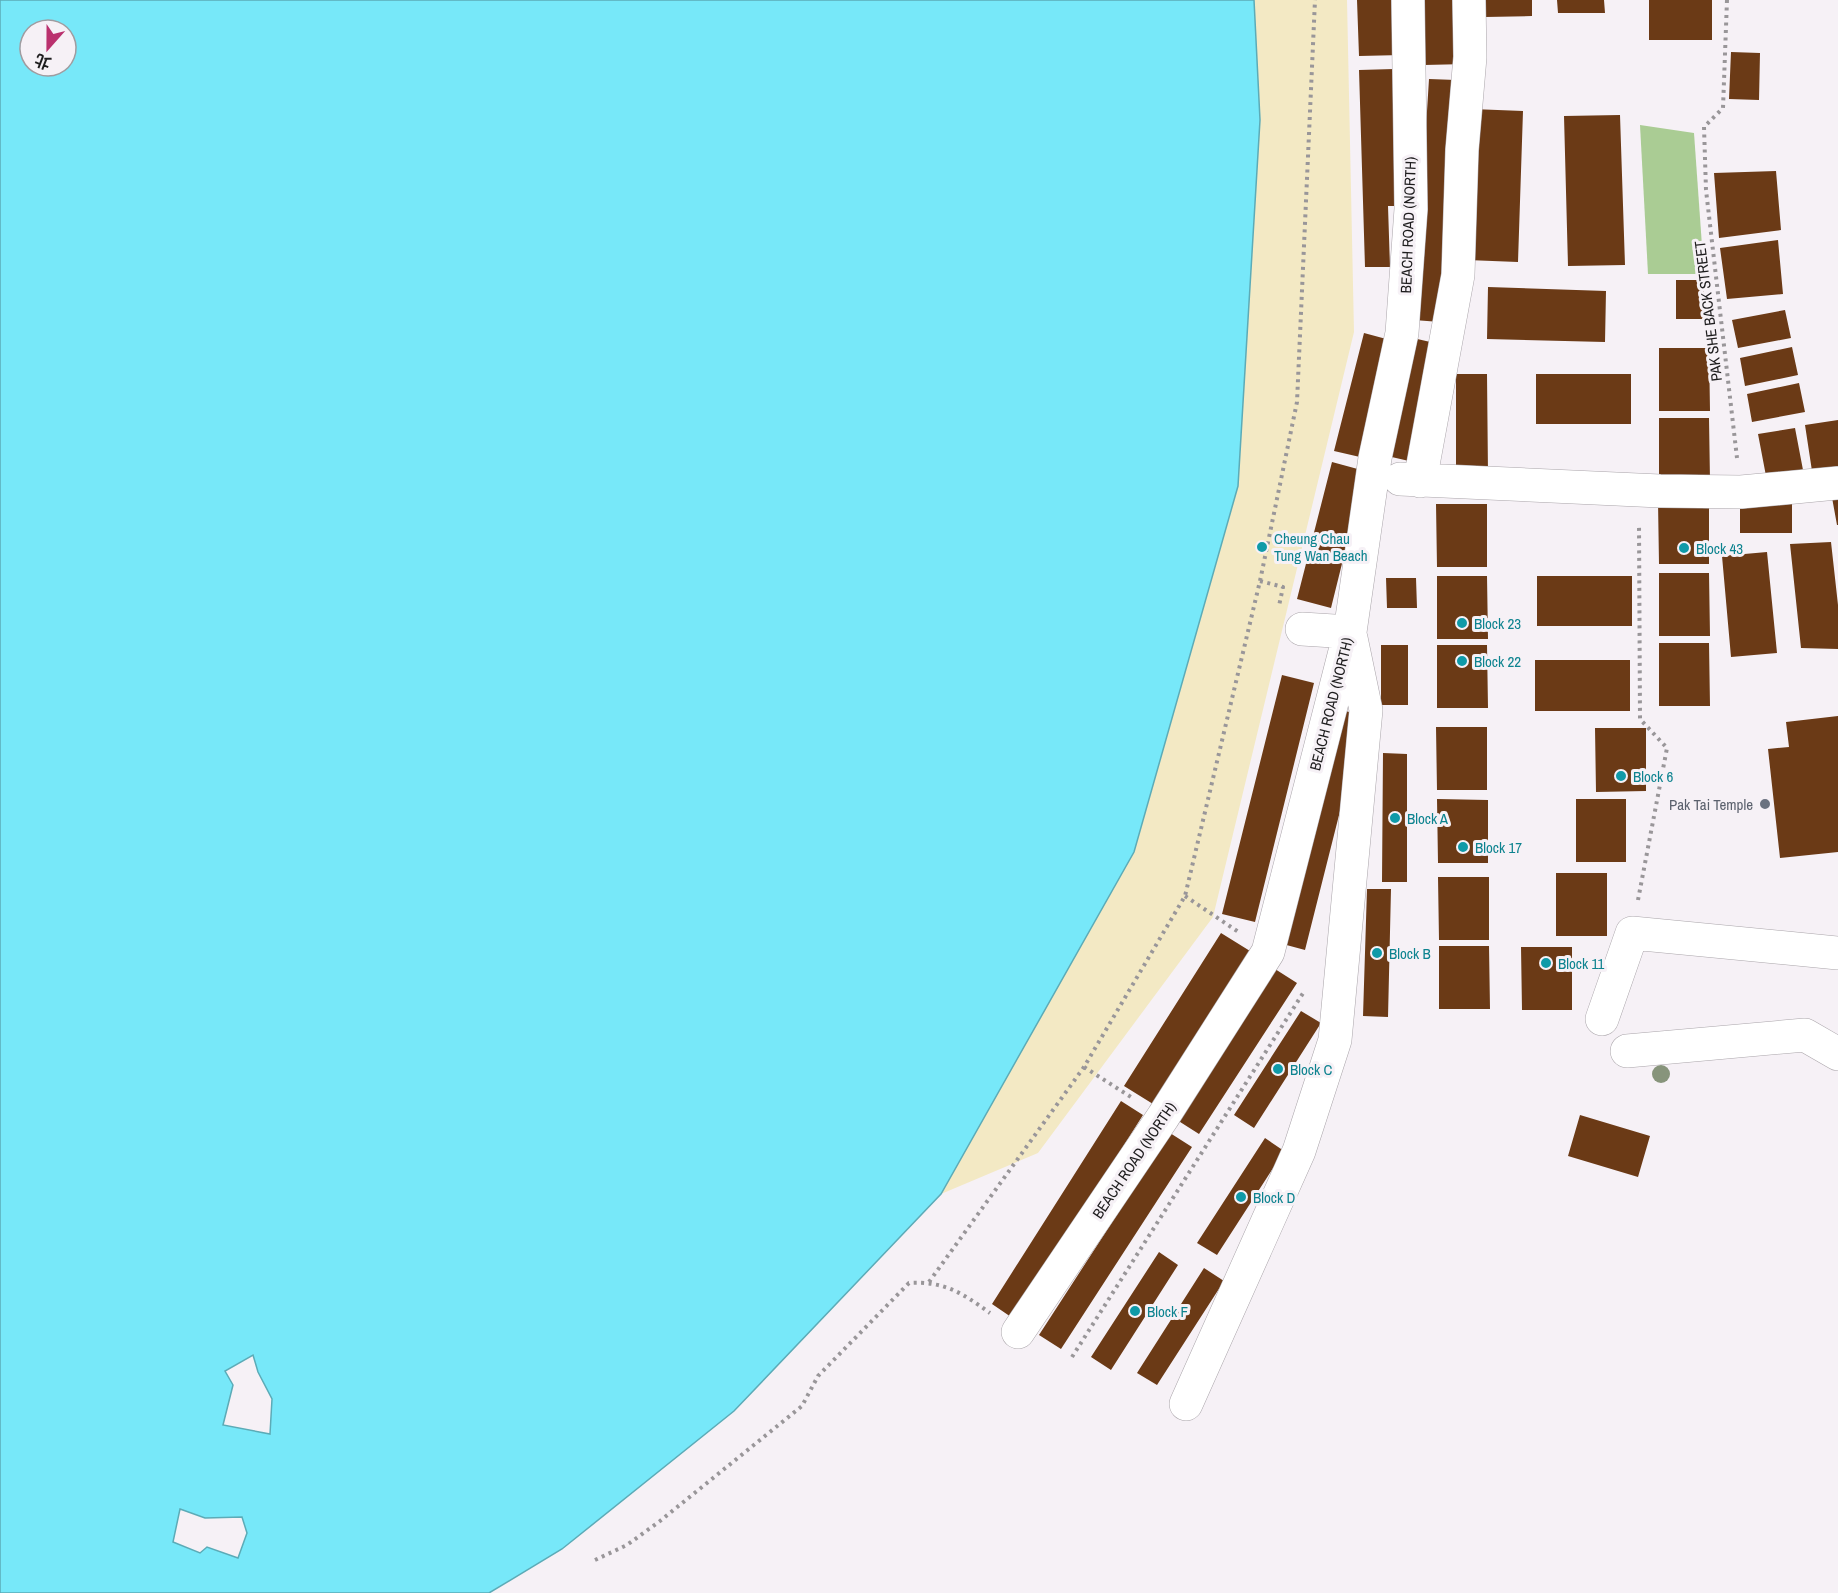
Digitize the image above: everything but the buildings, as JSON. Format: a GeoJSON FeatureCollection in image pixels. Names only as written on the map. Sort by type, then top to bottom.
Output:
{"type":"FeatureCollection","features":[{"type":"Feature","properties":{"kind":"street","name":"BEACH ROAD (NORTH)"},"geometry":{"type":"LineString","coordinates":[[1018,1332],[1163,1117],[1268,952],[1350,632],[1372,476],[1402,333],[1412,209],[1408,0]]}},
{"type":"Feature","properties":{"kind":"street"},"geometry":{"type":"LineString","coordinates":[[1420,481],[1458,275],[1462,150],[1470,57],[1468,0]]}},
{"type":"Feature","properties":{"kind":"street"},"geometry":{"type":"LineString","coordinates":[[1372,476],[1420,481],[1741,492],[1838,483]]}},
{"type":"Feature","properties":{"kind":"street"},"geometry":{"type":"LineString","coordinates":[[1186,1404],[1299,1151],[1335,1040],[1366,710],[1350,632],[1302,629]]}},
{"type":"Feature","properties":{"kind":"street"},"geometry":{"type":"LineString","coordinates":[[1602,1019],[1632,933],[1838,952]]}},
{"type":"Feature","properties":{"kind":"street"},"geometry":{"type":"LineString","coordinates":[[1627,1051],[1805,1035],[1838,1054]]}},
{"type":"Feature","properties":{"kind":"path"},"geometry":{"type":"LineString","coordinates":[[929,1282],[1084,1067],[1185,896],[1260,582],[1297,402],[1315,0]]}},
{"type":"Feature","properties":{"kind":"path","name":"PAK SHE BACK STREET"},"geometry":{"type":"LineString","coordinates":[[1727,0],[1723,108],[1704,127],[1706,190],[1741,492]]}},
{"type":"Feature","properties":{"kind":"path"},"geometry":{"type":"LineString","coordinates":[[1632,933],[1666,748],[1640,719],[1638,490]]}},
{"type":"Feature","properties":{"kind":"path"},"geometry":{"type":"LineString","coordinates":[[1260,582],[1283,587]]}},
{"type":"Feature","properties":{"kind":"path"},"geometry":{"type":"LineString","coordinates":[[1185,896],[1268,952]]}},
{"type":"Feature","properties":{"kind":"path"},"geometry":{"type":"LineString","coordinates":[[1072,1357],[1306,989]]}},
{"type":"Feature","properties":{"kind":"path"},"geometry":{"type":"LineString","coordinates":[[1084,1067],[1163,1117]]}},
{"type":"Feature","properties":{"kind":"path"},"geometry":{"type":"LineString","coordinates":[[595,1560],[627,1545],[660,1521],[802,1406],[818,1376],[909,1283],[929,1282],[956,1290],[1018,1332]]}},
{"type":"Feature","properties":{"kind":"green space"},"geometry":{"type":"Polygon","coordinates":[[[1640,125],[1694,133],[1704,274],[1648,274],[1640,125]]]}},
{"type":"Feature","properties":{"kind":"sand","name":"Cheung Chau Tung Wan Beach"},"geometry":{"type":"Polygon","coordinates":[[[1254,0],[1347,0],[1354,332],[1213,917],[1038,1153],[941,1194],[1134,852],[1238,486],[1260,120],[1254,0]]]}},
{"type":"Feature","properties":{"kind":"water"},"geometry":{"type":"Polygon","coordinates":[[[0,0],[1254,0],[1260,120],[1238,486],[1134,852],[941,1194],[734,1411],[562,1549],[489,1593],[0,1593],[0,0]],[[253,1355],[225,1371],[233,1385],[223,1425],[270,1434],[272,1399],[258,1372],[253,1355]],[[180,1509],[173,1542],[200,1553],[207,1547],[238,1558],[247,1533],[242,1517],[205,1518],[180,1509]]]}},
{"type":"Feature","properties":{"kind":"place","name":"Cheung Chau Tung Wan Beach"},"geometry":{"type":"Point","coordinates":[1262,547]}},
{"type":"Feature","properties":{"kind":"place","name":"Block 43"},"geometry":{"type":"Point","coordinates":[1684,548]}},
{"type":"Feature","properties":{"kind":"place","name":"Block 23"},"geometry":{"type":"Point","coordinates":[1462,623]}},
{"type":"Feature","properties":{"kind":"place","name":"Block 22"},"geometry":{"type":"Point","coordinates":[1462,661]}},
{"type":"Feature","properties":{"kind":"place","name":"Block 6"},"geometry":{"type":"Point","coordinates":[1621,776]}},
{"type":"Feature","properties":{"kind":"place","name":"Pak Tai Temple"},"geometry":{"type":"Point","coordinates":[1765,804]}},
{"type":"Feature","properties":{"kind":"place","name":"Block A"},"geometry":{"type":"Point","coordinates":[1395,818]}},
{"type":"Feature","properties":{"kind":"place","name":"Block 17"},"geometry":{"type":"Point","coordinates":[1463,847]}},
{"type":"Feature","properties":{"kind":"place","name":"Block B"},"geometry":{"type":"Point","coordinates":[1377,953]}},
{"type":"Feature","properties":{"kind":"place","name":"Block 11"},"geometry":{"type":"Point","coordinates":[1546,963]}},
{"type":"Feature","properties":{"kind":"place","name":"Block C"},"geometry":{"type":"Point","coordinates":[1278,1069]}},
{"type":"Feature","properties":{"kind":"place","name":"Block D"},"geometry":{"type":"Point","coordinates":[1241,1197]}},
{"type":"Feature","properties":{"kind":"place","name":"Block F"},"geometry":{"type":"Point","coordinates":[1135,1311]}}]}
